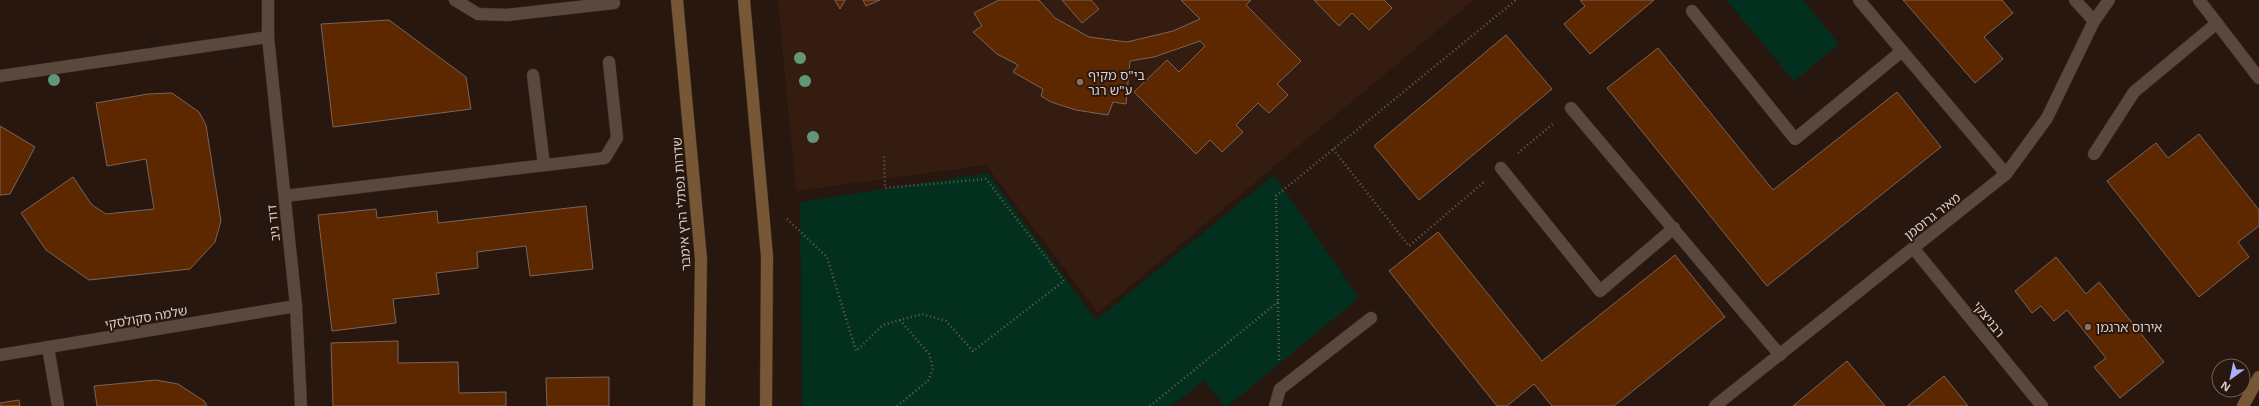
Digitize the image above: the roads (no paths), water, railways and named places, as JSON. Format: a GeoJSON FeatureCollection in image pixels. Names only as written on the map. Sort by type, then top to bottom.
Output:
{"type":"FeatureCollection","features":[{"type":"Feature","properties":{"kind":"main road","name":"שדרות נפתלי הרץ אימבר"},"geometry":{"type":"LineString","coordinates":[[677,0],[700,259],[699,406]]}},
{"type":"Feature","properties":{"kind":"main road"},"geometry":{"type":"LineString","coordinates":[[744,0],[767,256],[766,406]]}},
{"type":"Feature","properties":{"kind":"main road"},"geometry":{"type":"LineString","coordinates":[[2243,406],[2259,377]]}},
{"type":"Feature","properties":{"kind":"street"},"geometry":{"type":"LineString","coordinates":[[455,0],[478,14],[507,14],[614,3]]}},
{"type":"Feature","properties":{"kind":"street"},"geometry":{"type":"LineString","coordinates":[[1859,0],[2006,174]]}},
{"type":"Feature","properties":{"kind":"street"},"geometry":{"type":"LineString","coordinates":[[2075,0],[2094,21]]}},
{"type":"Feature","properties":{"kind":"street","name":"מאיר גרוסמן"},"geometry":{"type":"LineString","coordinates":[[1715,406],[1914,249],[2006,174],[2047,118],[2094,21],[2109,0]]}},
{"type":"Feature","properties":{"kind":"street"},"geometry":{"type":"LineString","coordinates":[[2200,0],[2259,78]]}},
{"type":"Feature","properties":{"kind":"street","name":"דוד ניב"},"geometry":{"type":"LineString","coordinates":[[271,2],[268,37],[296,306],[301,406]]}},
{"type":"Feature","properties":{"kind":"street"},"geometry":{"type":"LineString","coordinates":[[1692,12],[1795,139],[1902,51]]}},
{"type":"Feature","properties":{"kind":"street"},"geometry":{"type":"LineString","coordinates":[[2094,154],[2134,92],[2217,23]]}},
{"type":"Feature","properties":{"kind":"street"},"geometry":{"type":"LineString","coordinates":[[0,76],[268,37]]}},
{"type":"Feature","properties":{"kind":"street"},"geometry":{"type":"LineString","coordinates":[[285,196],[605,158],[617,138],[609,62]]}},
{"type":"Feature","properties":{"kind":"street"},"geometry":{"type":"LineString","coordinates":[[533,75],[544,165]]}},
{"type":"Feature","properties":{"kind":"street"},"geometry":{"type":"LineString","coordinates":[[1571,108],[1780,355]]}},
{"type":"Feature","properties":{"kind":"street"},"geometry":{"type":"LineString","coordinates":[[1501,168],[1600,291],[1674,228]]}},
{"type":"Feature","properties":{"kind":"street","name":"רבניצקי"},"geometry":{"type":"LineString","coordinates":[[1914,249],[2042,406]]}},
{"type":"Feature","properties":{"kind":"street","name":"שלמה סקולסקי"},"geometry":{"type":"LineString","coordinates":[[0,355],[296,306]]}},
{"type":"Feature","properties":{"kind":"street"},"geometry":{"type":"LineString","coordinates":[[1275,406],[1280,390],[1371,318]]}},
{"type":"Feature","properties":{"kind":"street"},"geometry":{"type":"LineString","coordinates":[[48,347],[58,406]]}},
{"type":"Feature","properties":{"kind":"place","name":"בי\"ס מקיף ע\"ש רגר"},"geometry":{"type":"Point","coordinates":[1080,82]}},
{"type":"Feature","properties":{"kind":"place","name":"אירוס ארגמן"},"geometry":{"type":"Point","coordinates":[2088,327]}}]}
